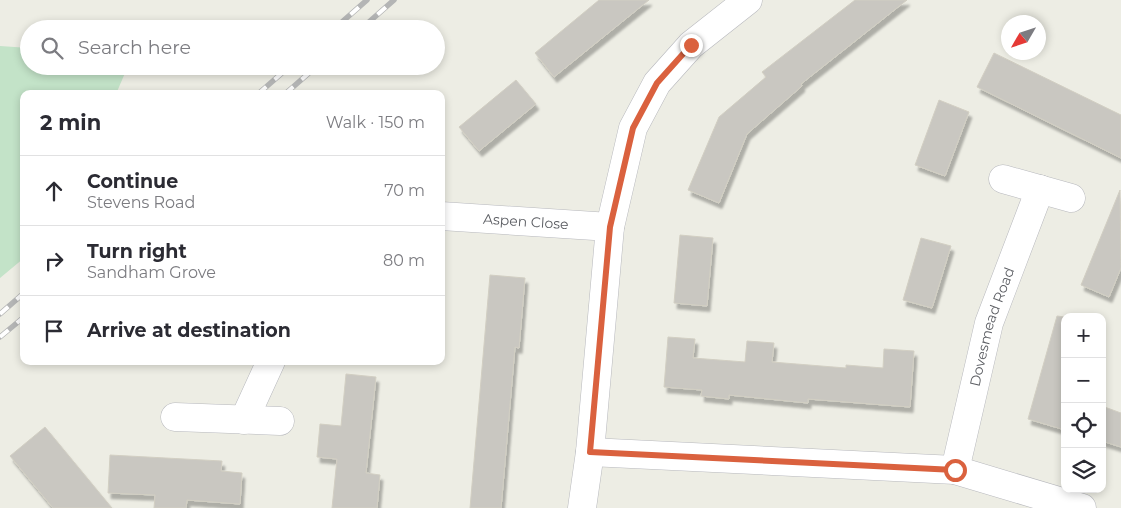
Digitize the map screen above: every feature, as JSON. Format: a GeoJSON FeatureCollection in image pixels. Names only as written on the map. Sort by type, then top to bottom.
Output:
{"type":"FeatureCollection","features":[{"type":"Feature","properties":{"kind":"street"},"geometry":{"type":"LineString","coordinates":[[582,508],[590,452],[610,227],[633,128],[657,83],[691,45],[748,0]]}},
{"type":"Feature","properties":{"kind":"street"},"geometry":{"type":"LineString","coordinates":[[1003,179],[1071,198]]}},
{"type":"Feature","properties":{"kind":"street","name":"Dovesmead Road"},"geometry":{"type":"LineString","coordinates":[[955,470],[989,323],[1040,190]]}},
{"type":"Feature","properties":{"kind":"street","name":"Aspen Close"},"geometry":{"type":"LineString","coordinates":[[445,216],[610,227]]}},
{"type":"Feature","properties":{"kind":"street"},"geometry":{"type":"LineString","coordinates":[[244,420],[269,365]]}},
{"type":"Feature","properties":{"kind":"street"},"geometry":{"type":"LineString","coordinates":[[175,417],[280,421]]}},
{"type":"Feature","properties":{"kind":"street"},"geometry":{"type":"LineString","coordinates":[[590,452],[955,470],[1012,498],[1082,508]]}},
{"type":"Feature","properties":{"kind":"green space"},"geometry":{"type":"Polygon","coordinates":[[[0,46],[20,47],[20,75],[124,75],[118,90],[20,90],[20,261],[0,278],[0,46]]]}},
{"type":"Feature","properties":{"kind":"building"},"geometry":{"type":"Polygon","coordinates":[[[599,0],[649,0],[554,77],[535,53],[599,0]]]}},
{"type":"Feature","properties":{"kind":"building"},"geometry":{"type":"Polygon","coordinates":[[[855,0],[907,0],[801,84],[802,86],[747,134],[719,203],[688,190],[719,117],[766,77],[762,72],[855,0]]]}},
{"type":"Feature","properties":{"kind":"building"},"geometry":{"type":"Polygon","coordinates":[[[994,53],[1001,56],[1001,60],[1008,60],[1121,115],[1121,158],[977,87],[994,53]]]}},
{"type":"Feature","properties":{"kind":"building"},"geometry":{"type":"Polygon","coordinates":[[[516,80],[536,104],[479,151],[459,127],[516,80]]]}},
{"type":"Feature","properties":{"kind":"building"},"geometry":{"type":"Polygon","coordinates":[[[939,100],[969,112],[945,176],[915,165],[939,100]]]}},
{"type":"Feature","properties":{"kind":"building"},"geometry":{"type":"Polygon","coordinates":[[[1120,190],[1121,268],[1109,297],[1081,285],[1120,190]]]}},
{"type":"Feature","properties":{"kind":"building"},"geometry":{"type":"Polygon","coordinates":[[[680,235],[713,238],[707,306],[674,303],[680,235]]]}},
{"type":"Feature","properties":{"kind":"building"},"geometry":{"type":"Polygon","coordinates":[[[921,238],[951,246],[932,308],[903,300],[921,238]]]}},
{"type":"Feature","properties":{"kind":"building"},"geometry":{"type":"Polygon","coordinates":[[[490,275],[525,278],[519,348],[515,347],[501,508],[470,508],[490,275]]]}},
{"type":"Feature","properties":{"kind":"building"},"geometry":{"type":"Polygon","coordinates":[[[1057,316],[1061,316],[1061,429],[1028,419],[1057,316]]]}},
{"type":"Feature","properties":{"kind":"building"},"geometry":{"type":"Polygon","coordinates":[[[668,337],[695,339],[693,358],[745,362],[747,341],[774,343],[772,362],[846,368],[846,365],[883,368],[884,349],[914,351],[910,407],[808,399],[808,403],[729,395],[729,399],[701,396],[702,390],[664,387],[668,337]]]}},
{"type":"Feature","properties":{"kind":"building"},"geometry":{"type":"Polygon","coordinates":[[[346,374],[376,377],[366,473],[380,475],[377,508],[332,508],[337,459],[317,457],[320,424],[341,426],[346,374]]]}},
{"type":"Feature","properties":{"kind":"building"},"geometry":{"type":"Polygon","coordinates":[[[1106,407],[1121,413],[1121,447],[1106,442],[1106,407]]]}},
{"type":"Feature","properties":{"kind":"building"},"geometry":{"type":"Polygon","coordinates":[[[45,427],[112,508],[53,508],[10,456],[45,427]]]}},
{"type":"Feature","properties":{"kind":"building"},"geometry":{"type":"Polygon","coordinates":[[[110,455],[222,461],[221,471],[242,473],[240,504],[187,500],[186,508],[154,508],[155,495],[108,493],[110,455]]]}},
{"type":"Feature","properties":{"kind":"railway"},"geometry":{"type":"LineString","coordinates":[[344,20],[367,0]]}},
{"type":"Feature","properties":{"kind":"railway"},"geometry":{"type":"LineString","coordinates":[[371,20],[394,0]]}},
{"type":"Feature","properties":{"kind":"railway"},"geometry":{"type":"LineString","coordinates":[[263,90],[280,75]]}},
{"type":"Feature","properties":{"kind":"railway"},"geometry":{"type":"LineString","coordinates":[[290,90],[307,75]]}},
{"type":"Feature","properties":{"kind":"railway"},"geometry":{"type":"LineString","coordinates":[[0,314],[20,296]]}},
{"type":"Feature","properties":{"kind":"railway"},"geometry":{"type":"LineString","coordinates":[[0,337],[20,320]]}},
{"type":"Feature","properties":{"kind":"route"},"geometry":{"type":"LineString","coordinates":[[691,45],[657,83],[633,128],[610,227],[590,452],[955,470]]}}]}
